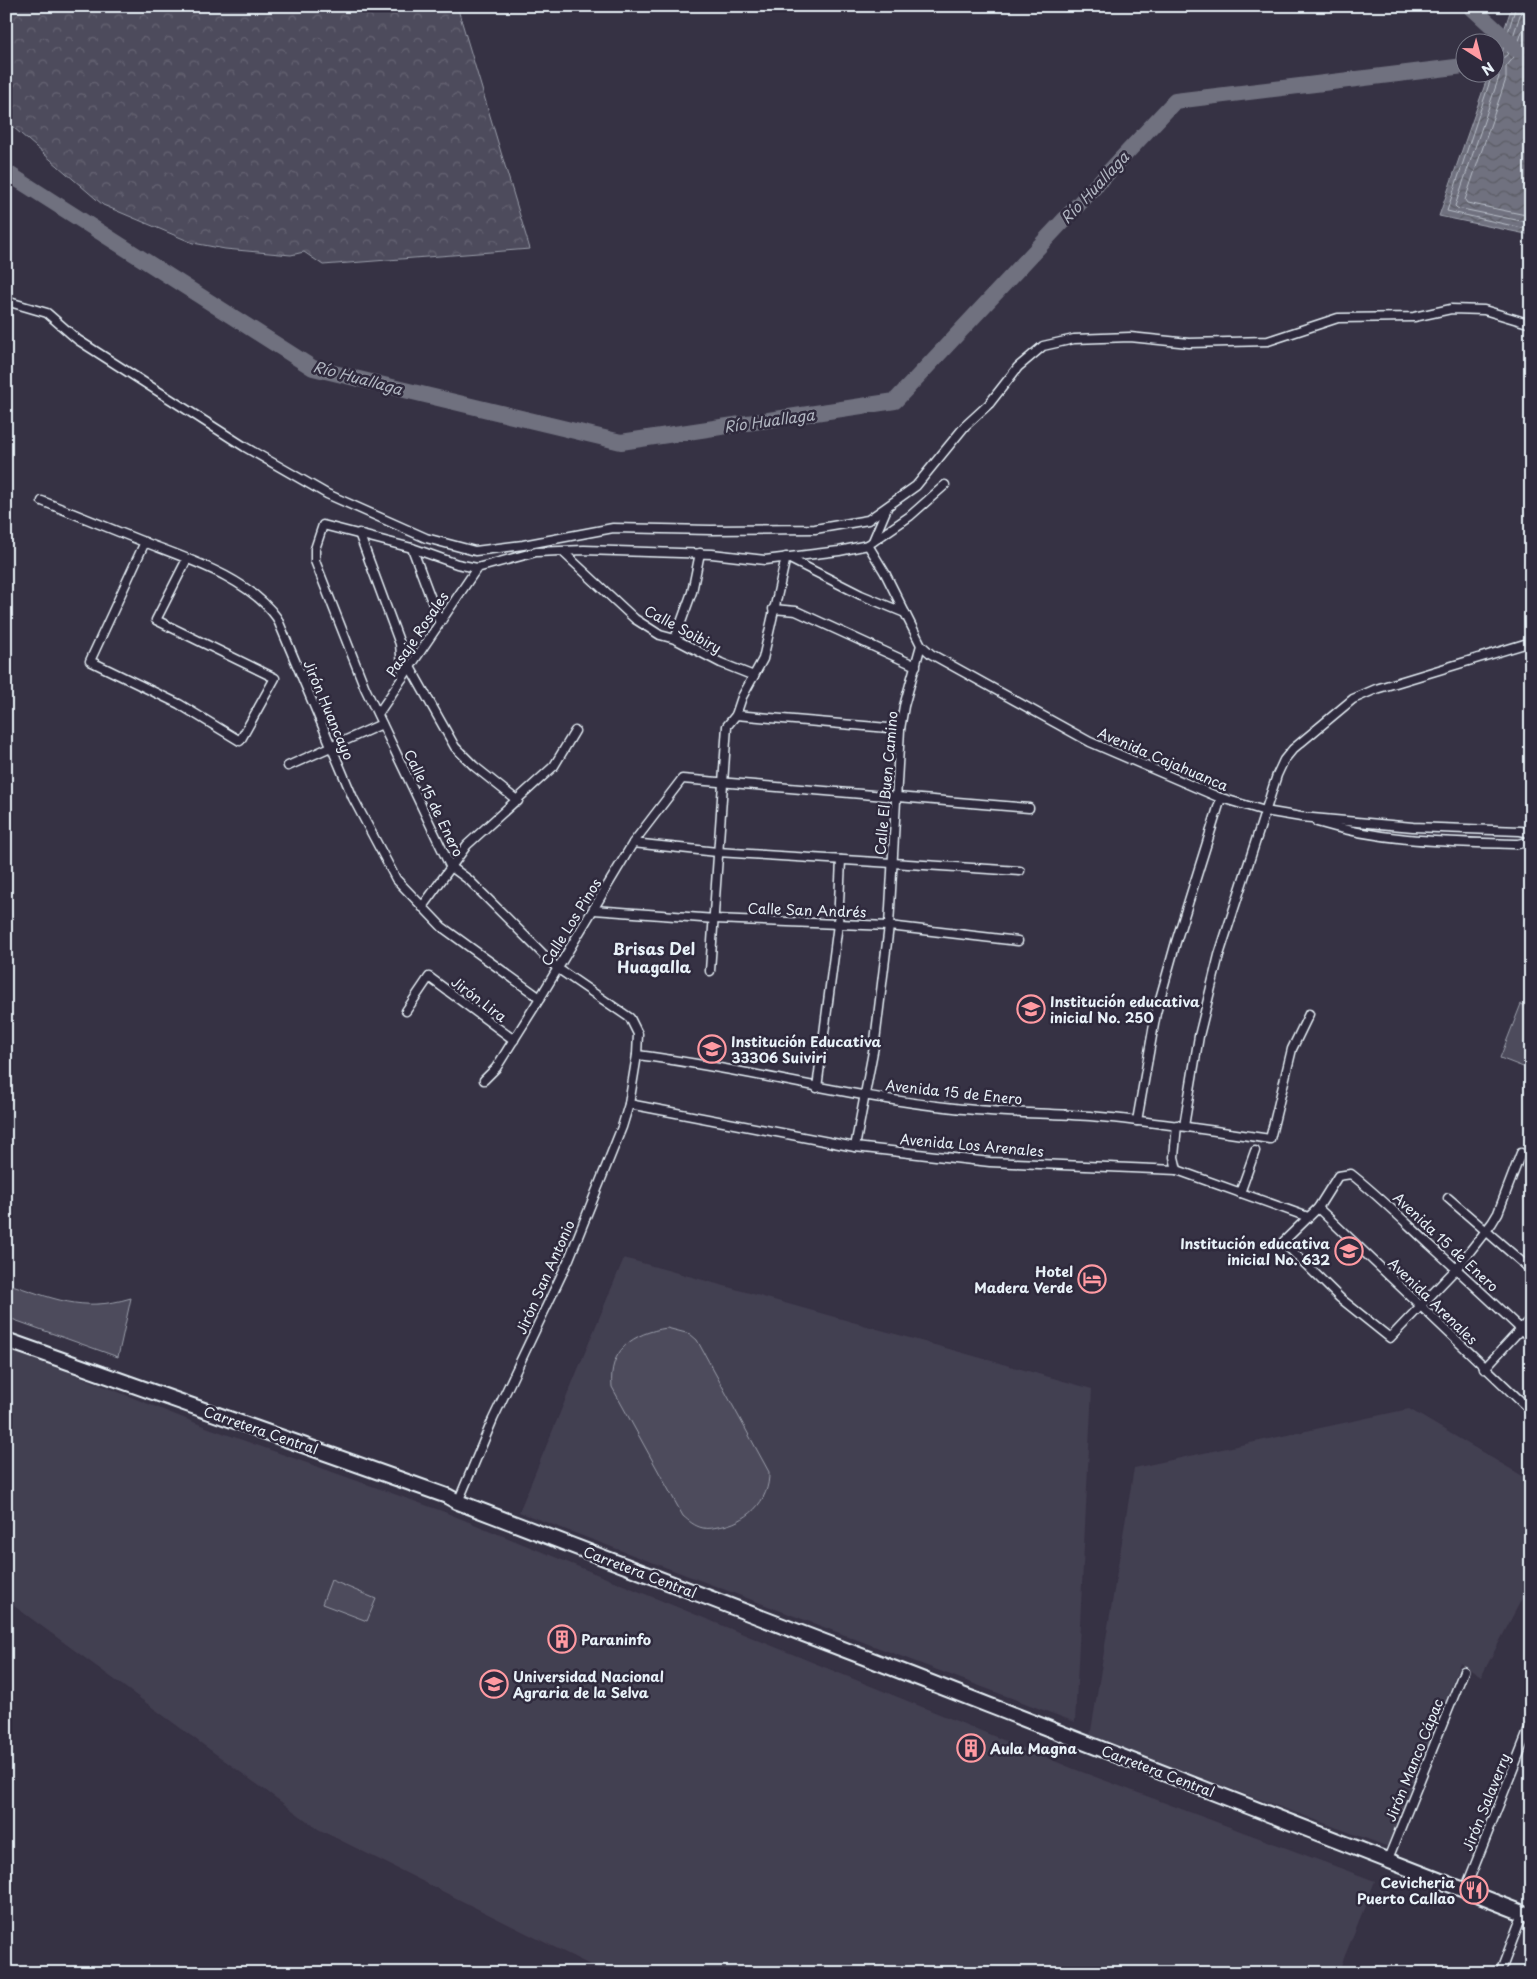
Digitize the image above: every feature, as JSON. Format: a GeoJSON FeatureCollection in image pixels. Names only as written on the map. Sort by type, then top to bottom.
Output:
{"type":"FeatureCollection","features":[{"type":"Feature","properties":{"kind":"highway","name":"Carretera Central"},"geometry":{"type":"LineString","coordinates":[[6,1340],[447,1496],[458,1502],[1527,1914]]}},
{"type":"Feature","properties":{"kind":"street"},"geometry":{"type":"LineString","coordinates":[[6,301],[48,313],[78,340],[245,446],[327,494],[426,538],[475,551],[523,545],[613,528],[712,530],[816,529],[868,520],[916,486],[965,426],[989,404],[1018,367],[1044,346],[1074,339],[1130,337],[1189,344],[1268,341],[1338,318],[1414,317],[1451,309],[1484,310],[1531,324]]}},
{"type":"Feature","properties":{"kind":"street"},"geometry":{"type":"LineString","coordinates":[[360,533],[377,540],[412,548],[457,564],[477,568],[536,552],[584,550],[700,553],[765,560],[870,544],[910,516],[945,485]]}},
{"type":"Feature","properties":{"kind":"street","name":"Jirón Huancayo"},"geometry":{"type":"LineString","coordinates":[[42,501],[200,563],[267,604],[276,618],[353,798],[396,879],[442,927],[540,998]]}},
{"type":"Feature","properties":{"kind":"street"},"geometry":{"type":"LineString","coordinates":[[870,544],[888,506]]}},
{"type":"Feature","properties":{"kind":"street","name":"Calle 15 de Enero"},"geometry":{"type":"LineString","coordinates":[[360,533],[323,525],[315,549],[315,561],[365,688],[422,812],[450,866],[470,880],[557,968],[630,1018],[638,1034],[637,1055]]}},
{"type":"Feature","properties":{"kind":"street"},"geometry":{"type":"LineString","coordinates":[[360,533],[400,644],[403,677]]}},
{"type":"Feature","properties":{"kind":"street"},"geometry":{"type":"LineString","coordinates":[[145,542],[90,661],[179,704],[240,741],[276,678],[156,620],[187,559]]}},
{"type":"Feature","properties":{"kind":"street","name":"Avenida Cajahuanca"},"geometry":{"type":"LineString","coordinates":[[870,544],[921,644],[945,663],[1058,726],[1119,756],[1221,798],[1265,811],[1301,817],[1413,827],[1520,831],[1531,834]]}},
{"type":"Feature","properties":{"kind":"street"},"geometry":{"type":"LineString","coordinates":[[412,548],[440,623]]}},
{"type":"Feature","properties":{"kind":"street","name":"Calle Soibiry"},"geometry":{"type":"LineString","coordinates":[[563,552],[635,619],[660,635],[675,639],[721,663],[754,676]]}},
{"type":"Feature","properties":{"kind":"street"},"geometry":{"type":"LineString","coordinates":[[675,639],[692,592],[700,553]]}},
{"type":"Feature","properties":{"kind":"street"},"geometry":{"type":"LineString","coordinates":[[710,971],[727,726],[736,715],[742,697],[763,659],[786,557]]}},
{"type":"Feature","properties":{"kind":"street"},"geometry":{"type":"LineString","coordinates":[[786,557],[861,595],[906,613]]}},
{"type":"Feature","properties":{"kind":"street","name":"Pasaje Rosales"},"geometry":{"type":"LineString","coordinates":[[378,714],[477,568]]}},
{"type":"Feature","properties":{"kind":"street"},"geometry":{"type":"LineString","coordinates":[[773,610],[796,610],[916,666]]}},
{"type":"Feature","properties":{"kind":"street"},"geometry":{"type":"LineString","coordinates":[[1177,1170],[1174,1157],[1180,1126],[1219,955],[1277,775],[1288,754],[1353,699],[1376,689],[1531,642]]}},
{"type":"Feature","properties":{"kind":"street","name":"Calle El Buen Camino"},"geometry":{"type":"LineString","coordinates":[[855,1147],[875,1041],[890,926],[900,729],[921,644]]}},
{"type":"Feature","properties":{"kind":"street"},"geometry":{"type":"LineString","coordinates":[[410,667],[455,747],[474,766],[518,801]]}},
{"type":"Feature","properties":{"kind":"street"},"geometry":{"type":"LineString","coordinates":[[736,715],[900,729]]}},
{"type":"Feature","properties":{"kind":"street"},"geometry":{"type":"LineString","coordinates":[[288,766],[382,724]]}},
{"type":"Feature","properties":{"kind":"street"},"geometry":{"type":"LineString","coordinates":[[422,907],[467,845],[518,801],[554,766],[575,731]]}},
{"type":"Feature","properties":{"kind":"street","name":"Calle Los Pinos"},"geometry":{"type":"LineString","coordinates":[[484,1080],[496,1068],[514,1040],[594,910],[633,842],[682,779],[722,782]]}},
{"type":"Feature","properties":{"kind":"street"},"geometry":{"type":"LineString","coordinates":[[722,782],[896,795],[1029,808]]}},
{"type":"Feature","properties":{"kind":"street"},"geometry":{"type":"LineString","coordinates":[[1137,1121],[1156,1012],[1221,798]]}},
{"type":"Feature","properties":{"kind":"street"},"geometry":{"type":"LineString","coordinates":[[1301,817],[1347,831],[1402,839],[1518,844],[1531,842]]}},
{"type":"Feature","properties":{"kind":"street"},"geometry":{"type":"LineString","coordinates":[[633,842],[717,852],[1020,871]]}},
{"type":"Feature","properties":{"kind":"street"},"geometry":{"type":"LineString","coordinates":[[817,1088],[838,924],[841,860]]}},
{"type":"Feature","properties":{"kind":"street","name":"Calle San Andrés"},"geometry":{"type":"LineString","coordinates":[[594,910],[715,919],[890,926],[1018,941]]}},
{"type":"Feature","properties":{"kind":"street","name":"Jirón Lira"},"geometry":{"type":"LineString","coordinates":[[406,1010],[429,977],[514,1040]]}},
{"type":"Feature","properties":{"kind":"street","name":"Avenida 15 de Enero"},"geometry":{"type":"LineString","coordinates":[[637,1055],[689,1061],[817,1088],[954,1108],[1137,1121],[1270,1139],[1292,1049],[1309,1014]]}},
{"type":"Feature","properties":{"kind":"street","name":"Jirón San Antonio"},"geometry":{"type":"LineString","coordinates":[[458,1502],[493,1419],[569,1259],[629,1104],[637,1055]]}},
{"type":"Feature","properties":{"kind":"street","name":"Avenida Los Arenales"},"geometry":{"type":"LineString","coordinates":[[629,1104],[855,1147],[990,1162],[1177,1170],[1308,1217]]}},
{"type":"Feature","properties":{"kind":"street"},"geometry":{"type":"LineString","coordinates":[[1240,1193],[1255,1151]]}},
{"type":"Feature","properties":{"kind":"street"},"geometry":{"type":"LineString","coordinates":[[1318,1208],[1283,1242],[1340,1298],[1390,1338],[1456,1269],[1486,1230],[1503,1202],[1521,1153]]}},
{"type":"Feature","properties":{"kind":"street","name":"Avenida 15 de Enero"},"geometry":{"type":"LineString","coordinates":[[1318,1208],[1338,1176],[1351,1174],[1370,1189],[1531,1339]]}},
{"type":"Feature","properties":{"kind":"street"},"geometry":{"type":"LineString","coordinates":[[1448,1198],[1531,1270]]}},
{"type":"Feature","properties":{"kind":"street","name":"Avenida Arenales"},"geometry":{"type":"LineString","coordinates":[[1318,1208],[1531,1412]]}},
{"type":"Feature","properties":{"kind":"street"},"geometry":{"type":"LineString","coordinates":[[1484,1369],[1531,1318]]}},
{"type":"Feature","properties":{"kind":"street","name":"Jirón Manco Cápac"},"geometry":{"type":"LineString","coordinates":[[1388,1859],[1464,1671]]}},
{"type":"Feature","properties":{"kind":"street","name":"Jirón Salaverry"},"geometry":{"type":"LineString","coordinates":[[1465,1890],[1530,1729]]}},
{"type":"Feature","properties":{"kind":"street"},"geometry":{"type":"LineString","coordinates":[[1500,1973],[1527,1914]]}},
{"type":"Feature","properties":{"kind":"shaded area"},"geometry":{"type":"Polygon","coordinates":[[[624,1258],[1092,1389],[1075,1722],[519,1512],[624,1258]]]}},
{"type":"Feature","properties":{"kind":"shaded area","name":"Universidad Nacional Agraria de la Selva"},"geometry":{"type":"Polygon","coordinates":[[[6,1347],[206,1427],[442,1511],[1074,1769],[1375,1881],[1338,1973],[606,1973],[318,1829],[6,1600],[6,1347]]]}},
{"type":"Feature","properties":{"kind":"shaded area"},"geometry":{"type":"Polygon","coordinates":[[[1409,1409],[1531,1481],[1531,1581],[1481,1677],[1460,1663],[1389,1847],[1090,1737],[1134,1468],[1409,1409]]]}},
{"type":"Feature","properties":{"kind":"green space"},"geometry":{"type":"Polygon","coordinates":[[[6,6],[457,6],[530,249],[323,265],[304,252],[291,255],[225,249],[193,243],[103,205],[6,121],[6,6]]]}},
{"type":"Feature","properties":{"kind":"green space"},"geometry":{"type":"Polygon","coordinates":[[[1521,1004],[1531,1008],[1531,1070],[1500,1058],[1521,1004]]]}},
{"type":"Feature","properties":{"kind":"green space"},"geometry":{"type":"Polygon","coordinates":[[[6,1283],[67,1302],[82,1304],[97,1304],[131,1298],[118,1357],[6,1317],[6,1283]]]}},
{"type":"Feature","properties":{"kind":"green space"},"geometry":{"type":"Polygon","coordinates":[[[667,1328],[690,1334],[697,1340],[769,1472],[768,1483],[761,1502],[747,1516],[728,1525],[703,1528],[694,1525],[683,1516],[612,1387],[614,1363],[625,1346],[644,1334],[667,1328]]]}},
{"type":"Feature","properties":{"kind":"green space"},"geometry":{"type":"Polygon","coordinates":[[[331,1580],[376,1599],[367,1621],[322,1604],[331,1580]]]}},
{"type":"Feature","properties":{"kind":"water"},"geometry":{"type":"Polygon","coordinates":[[[1512,6],[1531,6],[1531,235],[1439,216],[1486,82],[1504,82],[1503,32],[1512,6]]]}},
{"type":"Feature","properties":{"kind":"waterway"},"geometry":{"type":"LineString","coordinates":[[1470,6],[1518,50]]}},
{"type":"Feature","properties":{"kind":"waterway","name":"Río Huallaga"},"geometry":{"type":"LineString","coordinates":[[6,172],[313,368],[621,442],[895,401],[1175,101],[1454,67]]}},
{"type":"Feature","properties":{"kind":"place","name":"Institución educativa inicial No. 250"},"geometry":{"type":"Point","coordinates":[1031,1009]}},
{"type":"Feature","properties":{"kind":"place","name":"Institución Educativa 33306 Suiviri"},"geometry":{"type":"Point","coordinates":[712,1049]}},
{"type":"Feature","properties":{"kind":"place","name":"Institución educativa inicial No. 632"},"geometry":{"type":"Point","coordinates":[1349,1251]}},
{"type":"Feature","properties":{"kind":"place","name":"Hotel Madera Verde"},"geometry":{"type":"Point","coordinates":[1092,1279]}},
{"type":"Feature","properties":{"kind":"place","name":"Paraninfo"},"geometry":{"type":"Point","coordinates":[562,1639]}},
{"type":"Feature","properties":{"kind":"place","name":"Universidad Nacional Agraria de la Selva"},"geometry":{"type":"Point","coordinates":[494,1684]}},
{"type":"Feature","properties":{"kind":"place","name":"Aula Magna"},"geometry":{"type":"Point","coordinates":[971,1748]}},
{"type":"Feature","properties":{"kind":"place","name":"Cevicheria Puerto Callao"},"geometry":{"type":"Point","coordinates":[1474,1890]}},
{"type":"Feature","properties":{"kind":"district","name":"Brisas Del Huagalla"},"geometry":{"type":"Point","coordinates":[654,957]}}]}
